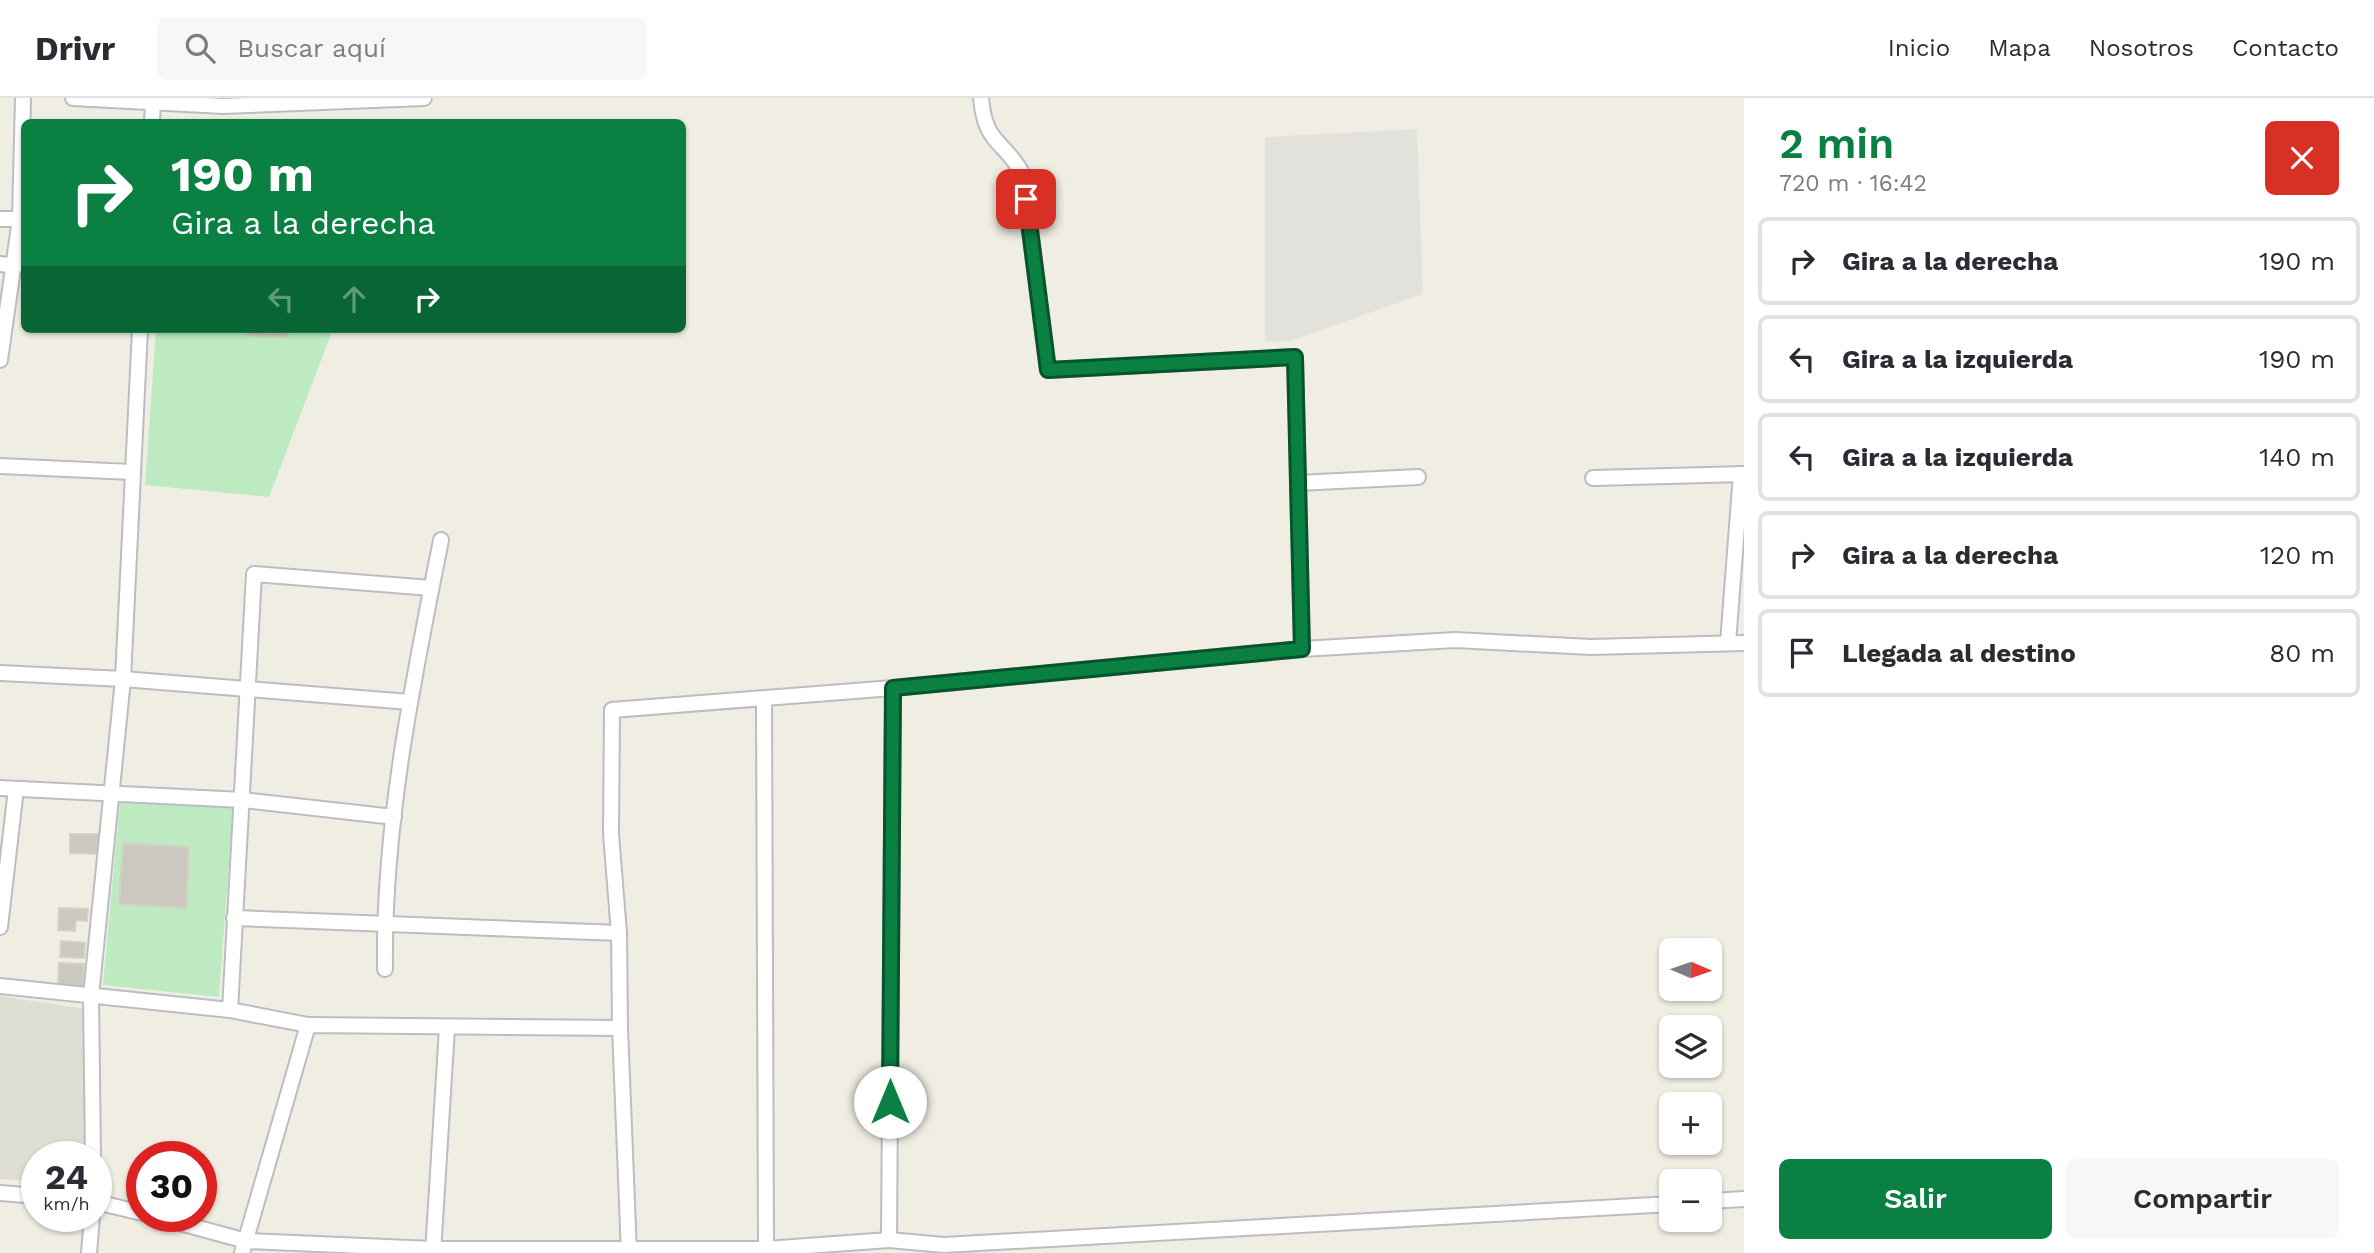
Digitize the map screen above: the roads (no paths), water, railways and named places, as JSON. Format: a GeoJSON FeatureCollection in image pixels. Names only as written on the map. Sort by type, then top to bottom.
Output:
{"type":"FeatureCollection","features":[{"type":"Feature","properties":{"kind":"street"},"geometry":{"type":"LineString","coordinates":[[22,119],[23,98]]}},
{"type":"Feature","properties":{"kind":"street"},"geometry":{"type":"LineString","coordinates":[[73,98],[223,102],[424,98]]}},
{"type":"Feature","properties":{"kind":"street"},"geometry":{"type":"LineString","coordinates":[[981,98],[985,127],[1023,174],[1048,370],[1295,357],[1302,649]]}},
{"type":"Feature","properties":{"kind":"street"},"geometry":{"type":"LineString","coordinates":[[152,119],[153,101]]}},
{"type":"Feature","properties":{"kind":"street"},"geometry":{"type":"LineString","coordinates":[[0,360],[16,266],[21,179]]}},
{"type":"Feature","properties":{"kind":"street"},"geometry":{"type":"LineString","coordinates":[[0,219],[20,219]]}},
{"type":"Feature","properties":{"kind":"street"},"geometry":{"type":"LineString","coordinates":[[0,264],[16,266]]}},
{"type":"Feature","properties":{"kind":"street"},"geometry":{"type":"LineString","coordinates":[[93,1141],[91,996],[123,678],[140,333]]}},
{"type":"Feature","properties":{"kind":"street"},"geometry":{"type":"LineString","coordinates":[[0,466],[132,472]]}},
{"type":"Feature","properties":{"kind":"street"},"geometry":{"type":"LineString","coordinates":[[1593,478],[1743,474],[1728,643]]}},
{"type":"Feature","properties":{"kind":"street"},"geometry":{"type":"LineString","coordinates":[[1298,483],[1419,478]]}},
{"type":"Feature","properties":{"kind":"street"},"geometry":{"type":"LineString","coordinates":[[385,969],[384,924],[394,817],[410,702],[440,541]]}},
{"type":"Feature","properties":{"kind":"street"},"geometry":{"type":"LineString","coordinates":[[230,1010],[250,689],[254,574],[431,588]]}},
{"type":"Feature","properties":{"kind":"street"},"geometry":{"type":"LineString","coordinates":[[629,1252],[620,1028],[620,933],[611,834],[612,710],[893,688],[1302,649],[1455,640],[1591,647],[1744,643]]}},
{"type":"Feature","properties":{"kind":"street"},"geometry":{"type":"LineString","coordinates":[[0,673],[123,678],[410,702]]}},
{"type":"Feature","properties":{"kind":"street"},"geometry":{"type":"LineString","coordinates":[[889,1240],[893,688]]}},
{"type":"Feature","properties":{"kind":"street"},"geometry":{"type":"LineString","coordinates":[[764,699],[766,1249]]}},
{"type":"Feature","properties":{"kind":"street"},"geometry":{"type":"LineString","coordinates":[[0,788],[243,800],[394,817]]}},
{"type":"Feature","properties":{"kind":"street"},"geometry":{"type":"LineString","coordinates":[[0,927],[16,789]]}},
{"type":"Feature","properties":{"kind":"street"},"geometry":{"type":"LineString","coordinates":[[234,918],[620,933]]}},
{"type":"Feature","properties":{"kind":"street"},"geometry":{"type":"LineString","coordinates":[[0,986],[230,1010],[307,1026],[620,1028]]}},
{"type":"Feature","properties":{"kind":"street"},"geometry":{"type":"LineString","coordinates":[[244,1247],[307,1026]]}},
{"type":"Feature","properties":{"kind":"street"},"geometry":{"type":"LineString","coordinates":[[433,1251],[447,1028]]}},
{"type":"Feature","properties":{"kind":"street"},"geometry":{"type":"LineString","coordinates":[[0,1193],[21,1195]]}},
{"type":"Feature","properties":{"kind":"street"},"geometry":{"type":"LineString","coordinates":[[1722,1200],[1744,1199]]}},
{"type":"Feature","properties":{"kind":"street"},"geometry":{"type":"LineString","coordinates":[[201,1232],[244,1247],[629,1252],[766,1249],[889,1240],[944,1245],[1659,1205]]}},
{"type":"Feature","properties":{"kind":"street"},"geometry":{"type":"LineString","coordinates":[[89,1253],[91,1232]]}}]}
